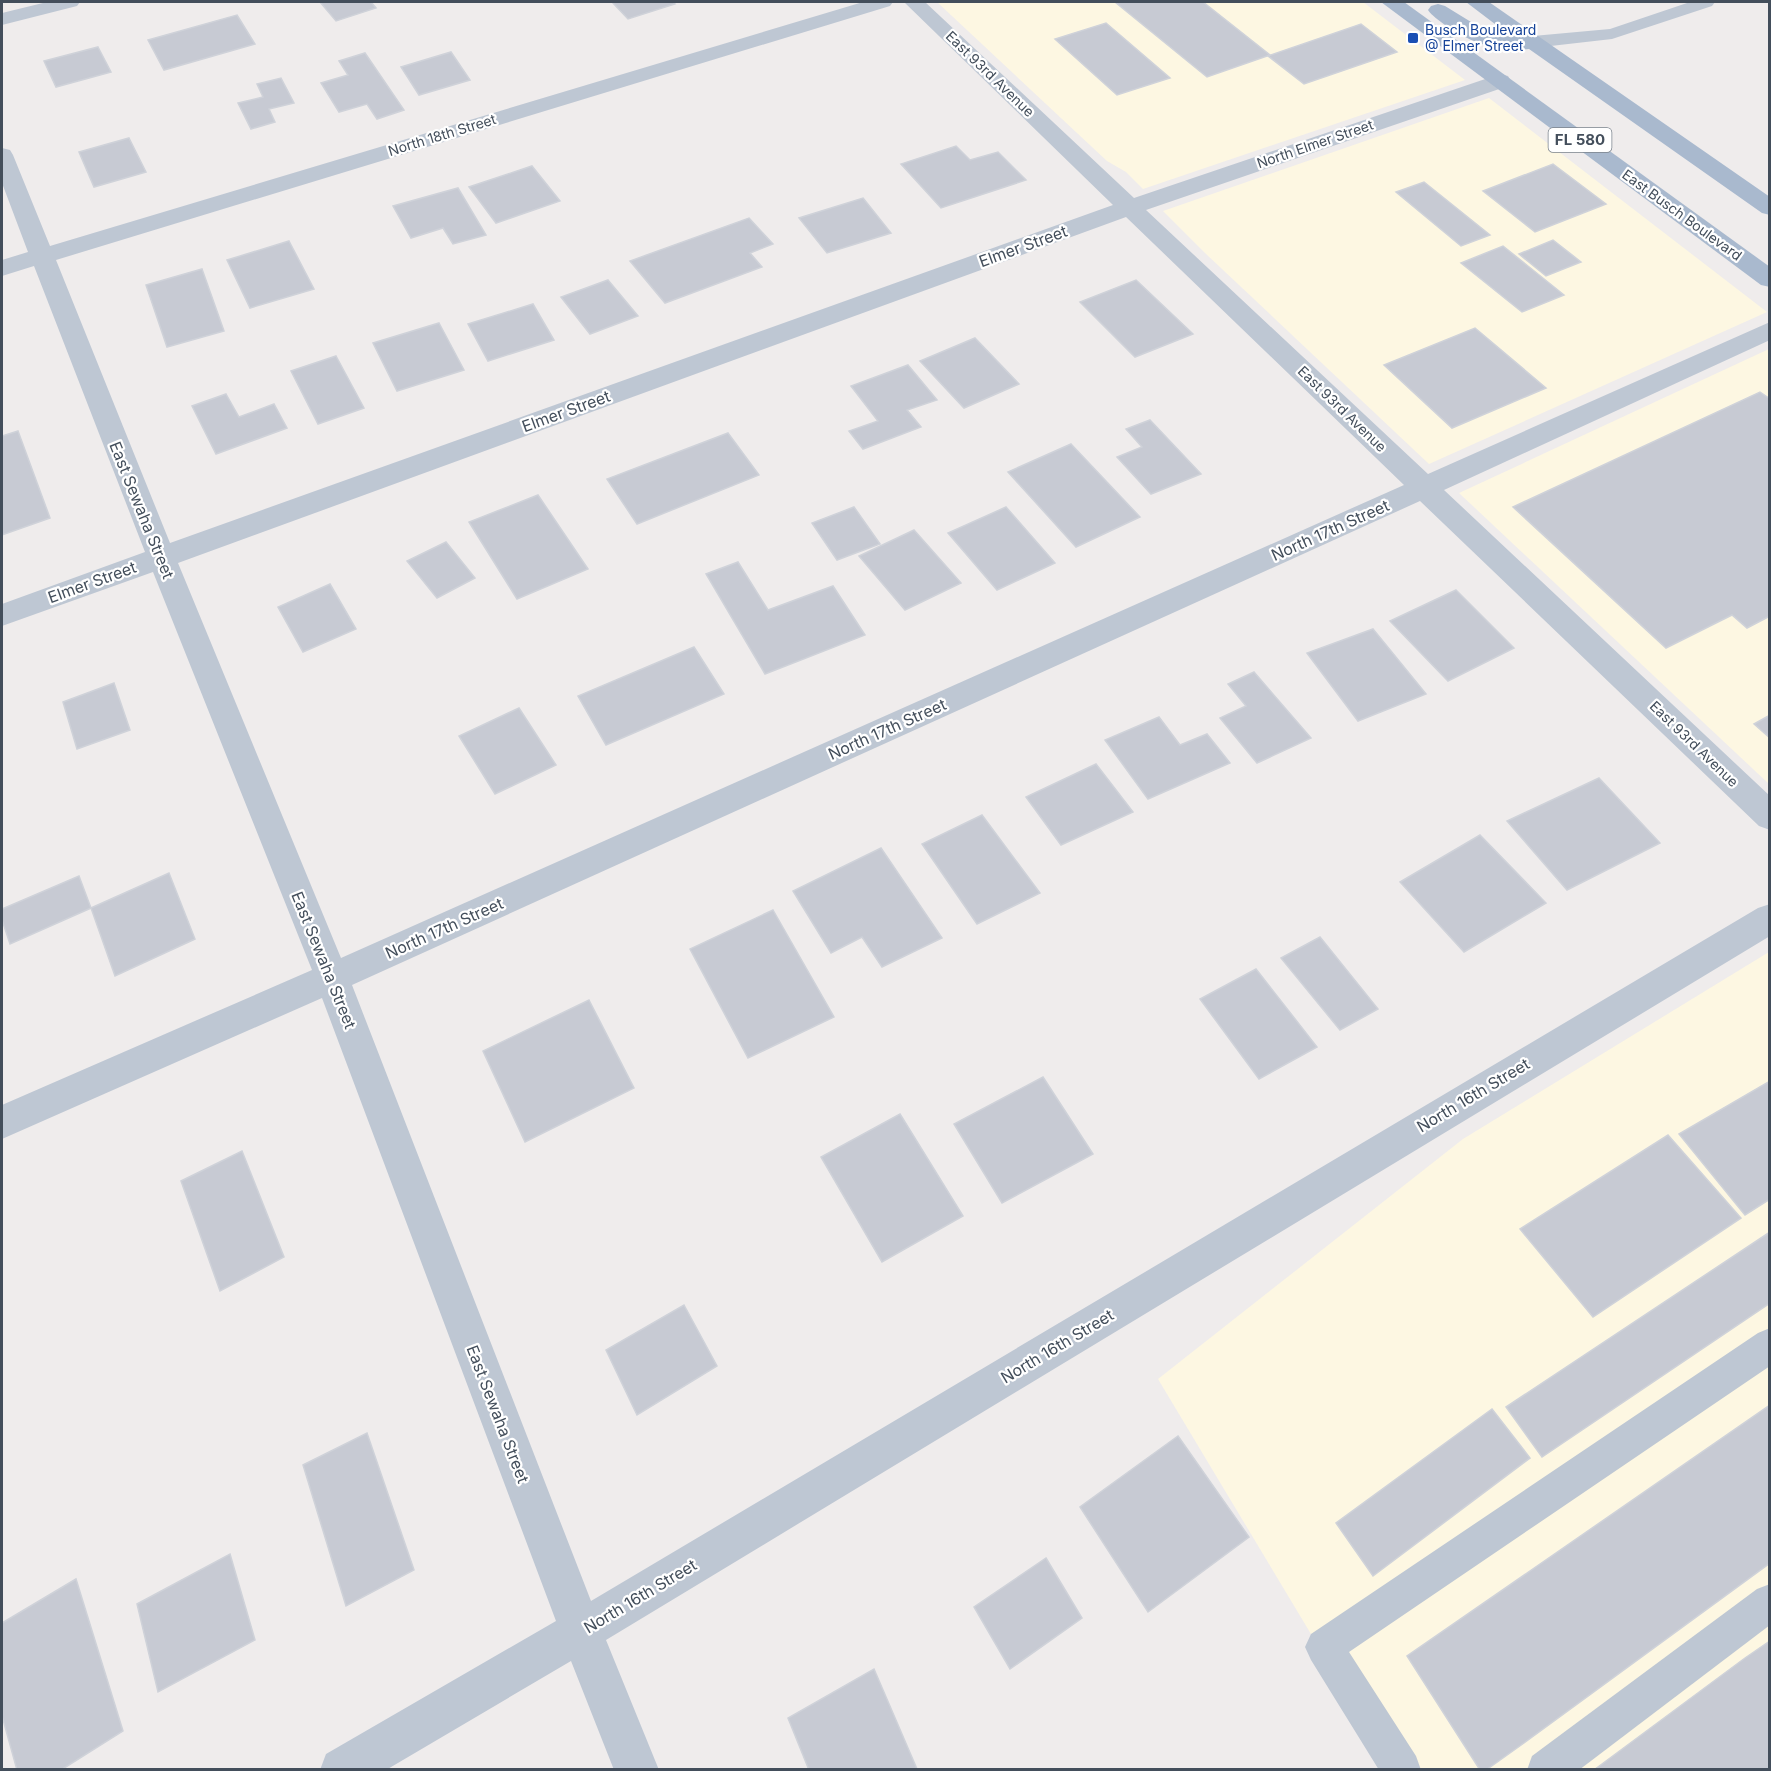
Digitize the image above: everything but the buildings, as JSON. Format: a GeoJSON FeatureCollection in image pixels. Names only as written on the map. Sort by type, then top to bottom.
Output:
{"type":"FeatureCollection","features":[{"type":"Feature","properties":{"kind":"main road","name":"East Busch Boulevard"},"geometry":{"type":"LineString","coordinates":[[1391,2],[1770,279]]}},
{"type":"Feature","properties":{"kind":"main road"},"geometry":{"type":"LineString","coordinates":[[1427,2],[1468,31],[1493,43],[1511,45],[1533,42]]}},
{"type":"Feature","properties":{"kind":"main road"},"geometry":{"type":"LineString","coordinates":[[1476,2],[1770,208]]}},
{"type":"Feature","properties":{"kind":"street"},"geometry":{"type":"LineString","coordinates":[[2,19],[70,2]]}},
{"type":"Feature","properties":{"kind":"street","name":"North 18th Street"},"geometry":{"type":"LineString","coordinates":[[2,268],[883,2]]}},
{"type":"Feature","properties":{"kind":"street","name":"East 93rd Avenue"},"geometry":{"type":"LineString","coordinates":[[914,2],[1770,816]]}},
{"type":"Feature","properties":{"kind":"street","name":"North Elmer Street"},"geometry":{"type":"LineString","coordinates":[[1131,207],[1500,81]]}},
{"type":"Feature","properties":{"kind":"street","name":"East Sewaha Street"},"geometry":{"type":"LineString","coordinates":[[2,155],[161,557],[332,978],[581,1631],[637,1770]]}},
{"type":"Feature","properties":{"kind":"street","name":"Elmer Street"},"geometry":{"type":"LineString","coordinates":[[2,615],[1131,207]]}},
{"type":"Feature","properties":{"kind":"street","name":"North 17th Street"},"geometry":{"type":"LineString","coordinates":[[2,1122],[332,978],[1424,488],[1770,330]]}},
{"type":"Feature","properties":{"kind":"street","name":"North 16th Street"},"geometry":{"type":"LineString","coordinates":[[342,1770],[581,1631],[1770,918]]}},
{"type":"Feature","properties":{"kind":"lane"},"geometry":{"type":"LineString","coordinates":[[1533,42],[1612,34],[1706,2]]}},
{"type":"Feature","properties":{"kind":"lane"},"geometry":{"type":"LineString","coordinates":[[1402,1770],[1324,1647],[1770,1345]]}},
{"type":"Feature","properties":{"kind":"lane"},"geometry":{"type":"LineString","coordinates":[[1546,1770],[1770,1602]]}},
{"type":"Feature","properties":{"kind":"shaded area"},"geometry":{"type":"Polygon","coordinates":[[[937,2],[1363,2],[1465,80],[1143,189],[1126,172],[1107,161],[937,2]]]}},
{"type":"Feature","properties":{"kind":"shaded area"},"geometry":{"type":"Polygon","coordinates":[[[1489,98],[1767,312],[1429,464],[1163,211],[1489,98]]]}},
{"type":"Feature","properties":{"kind":"shaded area"},"geometry":{"type":"Polygon","coordinates":[[[1769,349],[1769,784],[1459,493],[1769,349]]]}},
{"type":"Feature","properties":{"kind":"shaded area"},"geometry":{"type":"Polygon","coordinates":[[[1769,952],[1769,1769],[1392,1769],[1158,1379],[1463,1139],[1769,952]]]}},
{"type":"Feature","properties":{"kind":"place","name":"Busch Boulevard @ Elmer Street"},"geometry":{"type":"Point","coordinates":[1413,38]}}]}
